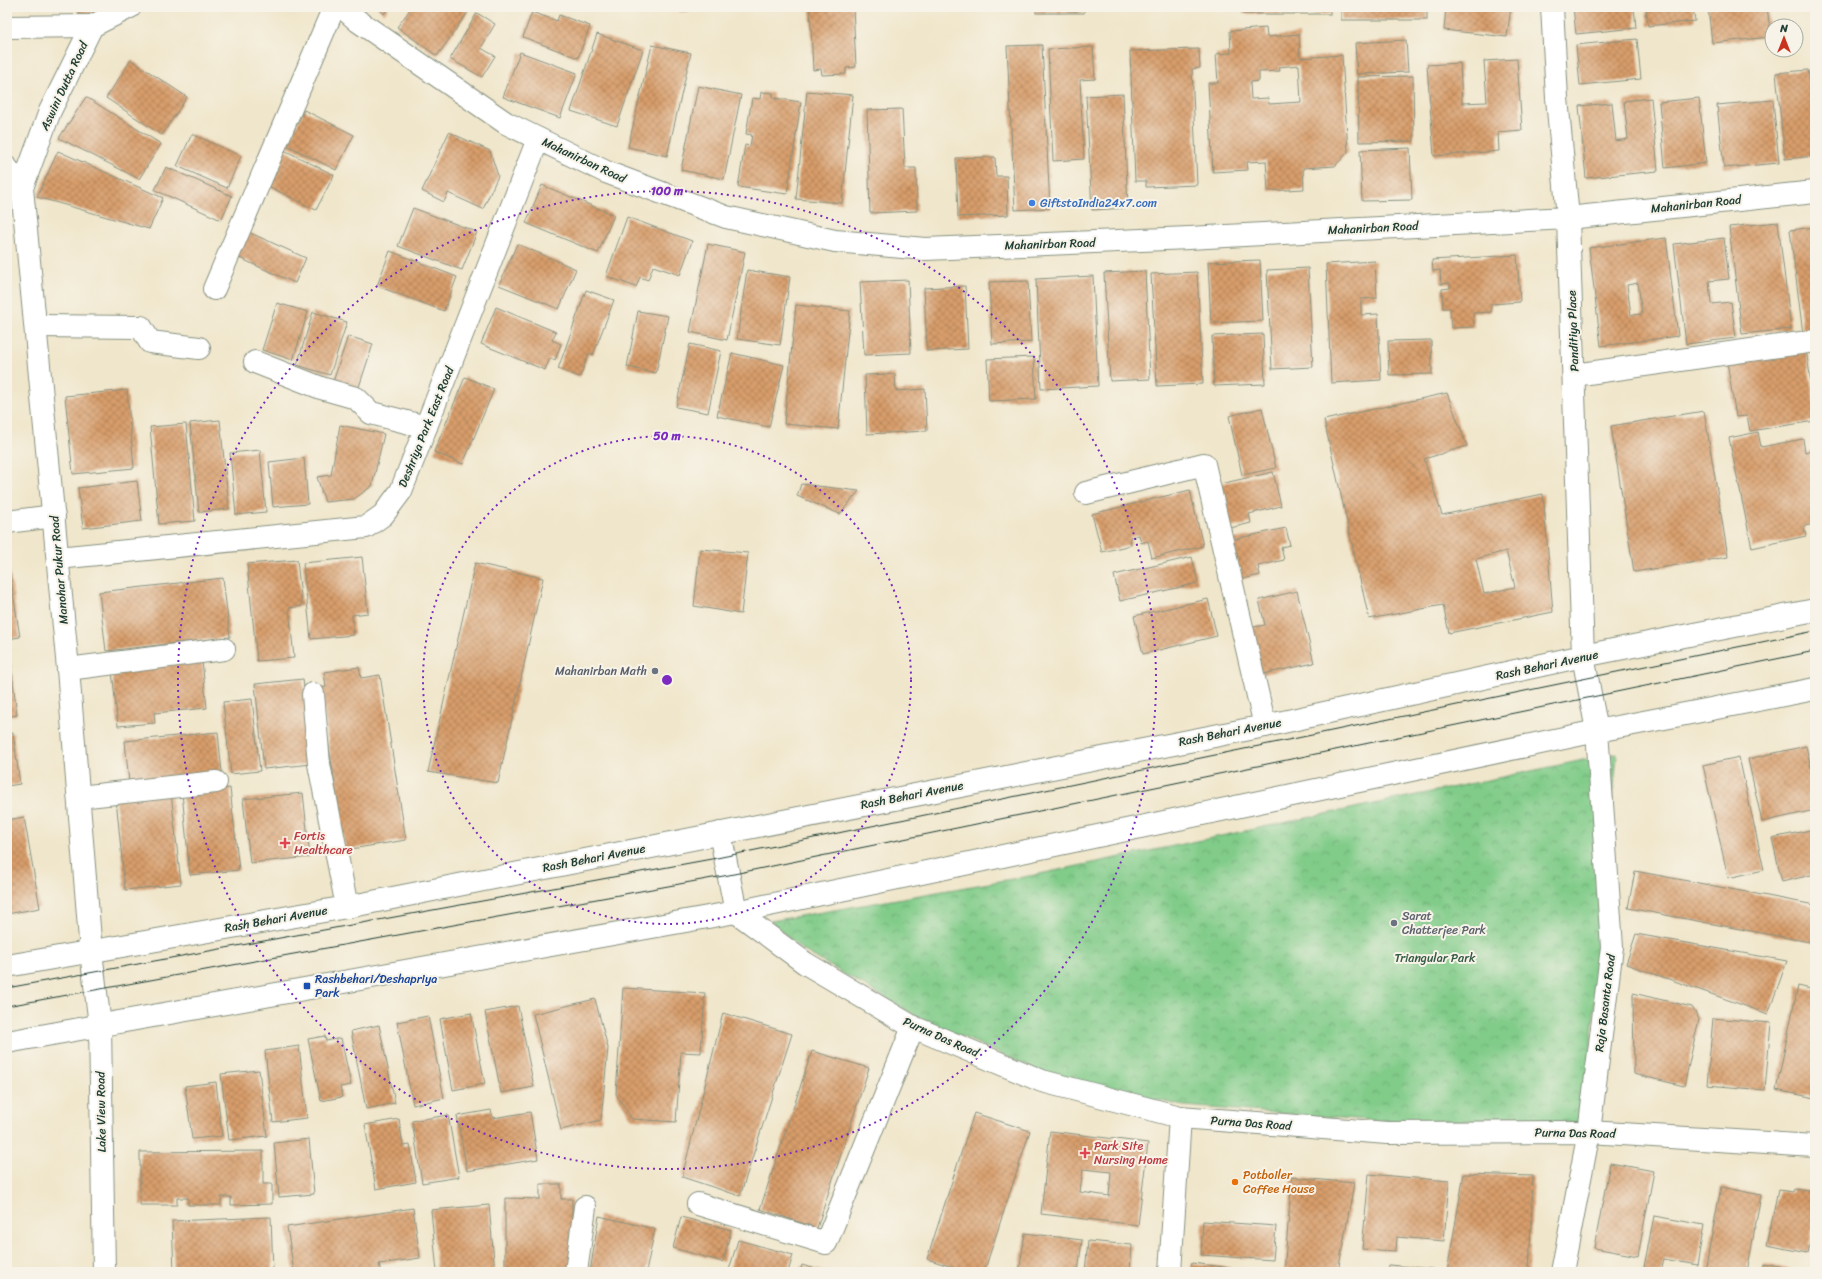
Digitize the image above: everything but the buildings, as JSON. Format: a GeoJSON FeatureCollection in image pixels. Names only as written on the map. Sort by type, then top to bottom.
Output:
{"type":"FeatureCollection","features":[{"type":"Feature","properties":{"kind":"street"},"geometry":{"type":"LineString","coordinates":[[7,27],[92,26],[130,7]]}},
{"type":"Feature","properties":{"kind":"street"},"geometry":{"type":"LineString","coordinates":[[214,289],[334,7]]}},
{"type":"Feature","properties":{"kind":"street","name":"Mahanirban Road"},"geometry":{"type":"LineString","coordinates":[[342,7],[358,21],[506,123],[606,172],[726,217],[835,241],[926,249],[1188,238],[1568,218],[1815,192]]}},
{"type":"Feature","properties":{"kind":"street","name":"Panditiya Place"},"geometry":{"type":"LineString","coordinates":[[1552,7],[1557,98],[1568,218],[1583,656],[1598,731]]}},
{"type":"Feature","properties":{"kind":"street","name":"Aswini Dutta Road"},"geometry":{"type":"LineString","coordinates":[[22,188],[50,111],[92,26]]}},
{"type":"Feature","properties":{"kind":"street","name":"Deshriya Park East Road"},"geometry":{"type":"LineString","coordinates":[[58,558],[366,526],[383,515],[401,491],[538,139]]}},
{"type":"Feature","properties":{"kind":"street"},"geometry":{"type":"LineString","coordinates":[[7,168],[22,188]]}},
{"type":"Feature","properties":{"kind":"street","name":"Manohar Pukur Road"},"geometry":{"type":"LineString","coordinates":[[22,188],[58,558],[92,952]]}},
{"type":"Feature","properties":{"kind":"street"},"geometry":{"type":"LineString","coordinates":[[36,326],[141,327],[150,342],[199,348]]}},
{"type":"Feature","properties":{"kind":"street"},"geometry":{"type":"LineString","coordinates":[[1574,376],[1815,341]]}},
{"type":"Feature","properties":{"kind":"street"},"geometry":{"type":"LineString","coordinates":[[256,362],[321,388],[356,398],[371,413],[426,427]]}},
{"type":"Feature","properties":{"kind":"street"},"geometry":{"type":"LineString","coordinates":[[1086,494],[1204,464],[1265,726]]}},
{"type":"Feature","properties":{"kind":"street"},"geometry":{"type":"LineString","coordinates":[[7,522],[54,516]]}},
{"type":"Feature","properties":{"kind":"street","name":"Rash Behari Avenue"},"geometry":{"type":"LineString","coordinates":[[7,966],[347,907],[1265,726],[1583,656],[1815,610]]}},
{"type":"Feature","properties":{"kind":"street"},"geometry":{"type":"LineString","coordinates":[[68,670],[224,649]]}},
{"type":"Feature","properties":{"kind":"street"},"geometry":{"type":"LineString","coordinates":[[7,1042],[736,912],[1598,731],[1815,689]]}},
{"type":"Feature","properties":{"kind":"street"},"geometry":{"type":"LineString","coordinates":[[313,694],[319,764],[347,907]]}},
{"type":"Feature","properties":{"kind":"street","name":"Raja Basanta Road"},"geometry":{"type":"LineString","coordinates":[[1562,1272],[1589,1132],[1612,947],[1598,731]]}},
{"type":"Feature","properties":{"kind":"street"},"geometry":{"type":"LineString","coordinates":[[79,797],[216,782]]}},
{"type":"Feature","properties":{"kind":"street"},"geometry":{"type":"LineString","coordinates":[[720,833],[736,912]]}},
{"type":"Feature","properties":{"kind":"street","name":"Purna Das Road"},"geometry":{"type":"LineString","coordinates":[[736,912],[805,963],[913,1027],[1042,1081],[1180,1117],[1387,1133],[1589,1132],[1815,1146]]}},
{"type":"Feature","properties":{"kind":"street","name":"Lake View Road"},"geometry":{"type":"LineString","coordinates":[[92,952],[100,1025],[104,1272]]}},
{"type":"Feature","properties":{"kind":"street"},"geometry":{"type":"LineString","coordinates":[[698,1204],[826,1243],[913,1027]]}},
{"type":"Feature","properties":{"kind":"street"},"geometry":{"type":"LineString","coordinates":[[1170,1272],[1180,1117]]}},
{"type":"Feature","properties":{"kind":"street"},"geometry":{"type":"LineString","coordinates":[[576,1272],[585,1207]]}},
{"type":"Feature","properties":{"kind":"green space","name":"Triangular Park"},"geometry":{"type":"Polygon","coordinates":[[[1617,753],[1584,1123],[1380,1121],[1184,1106],[1051,1076],[920,1018],[801,949],[771,921],[1035,875],[1617,753]]]}},
{"type":"Feature","properties":{"kind":"tram line"},"geometry":{"type":"LineString","coordinates":[[7,988],[717,858],[1815,631]]}},
{"type":"Feature","properties":{"kind":"tram line"},"geometry":{"type":"LineString","coordinates":[[7,1006],[729,875],[1815,651]]}},
{"type":"Feature","properties":{"kind":"place","name":"GiftstoIndia24x7.com"},"geometry":{"type":"Point","coordinates":[1032,203]}},
{"type":"Feature","properties":{"kind":"place","name":"Mahanirban Math"},"geometry":{"type":"Point","coordinates":[655,671]}},
{"type":"Feature","properties":{"kind":"place","name":"Fortis Healthcare"},"geometry":{"type":"Point","coordinates":[285,843]}},
{"type":"Feature","properties":{"kind":"place","name":"Sarat Chatterjee Park"},"geometry":{"type":"Point","coordinates":[1394,923]}},
{"type":"Feature","properties":{"kind":"place","name":"Rashbehari/Deshapriya Park"},"geometry":{"type":"Point","coordinates":[307,986]}},
{"type":"Feature","properties":{"kind":"place","name":"Park Site Nursing Home"},"geometry":{"type":"Point","coordinates":[1085,1153]}},
{"type":"Feature","properties":{"kind":"place","name":"Potboiler Coffee House"},"geometry":{"type":"Point","coordinates":[1235,1182]}}]}
